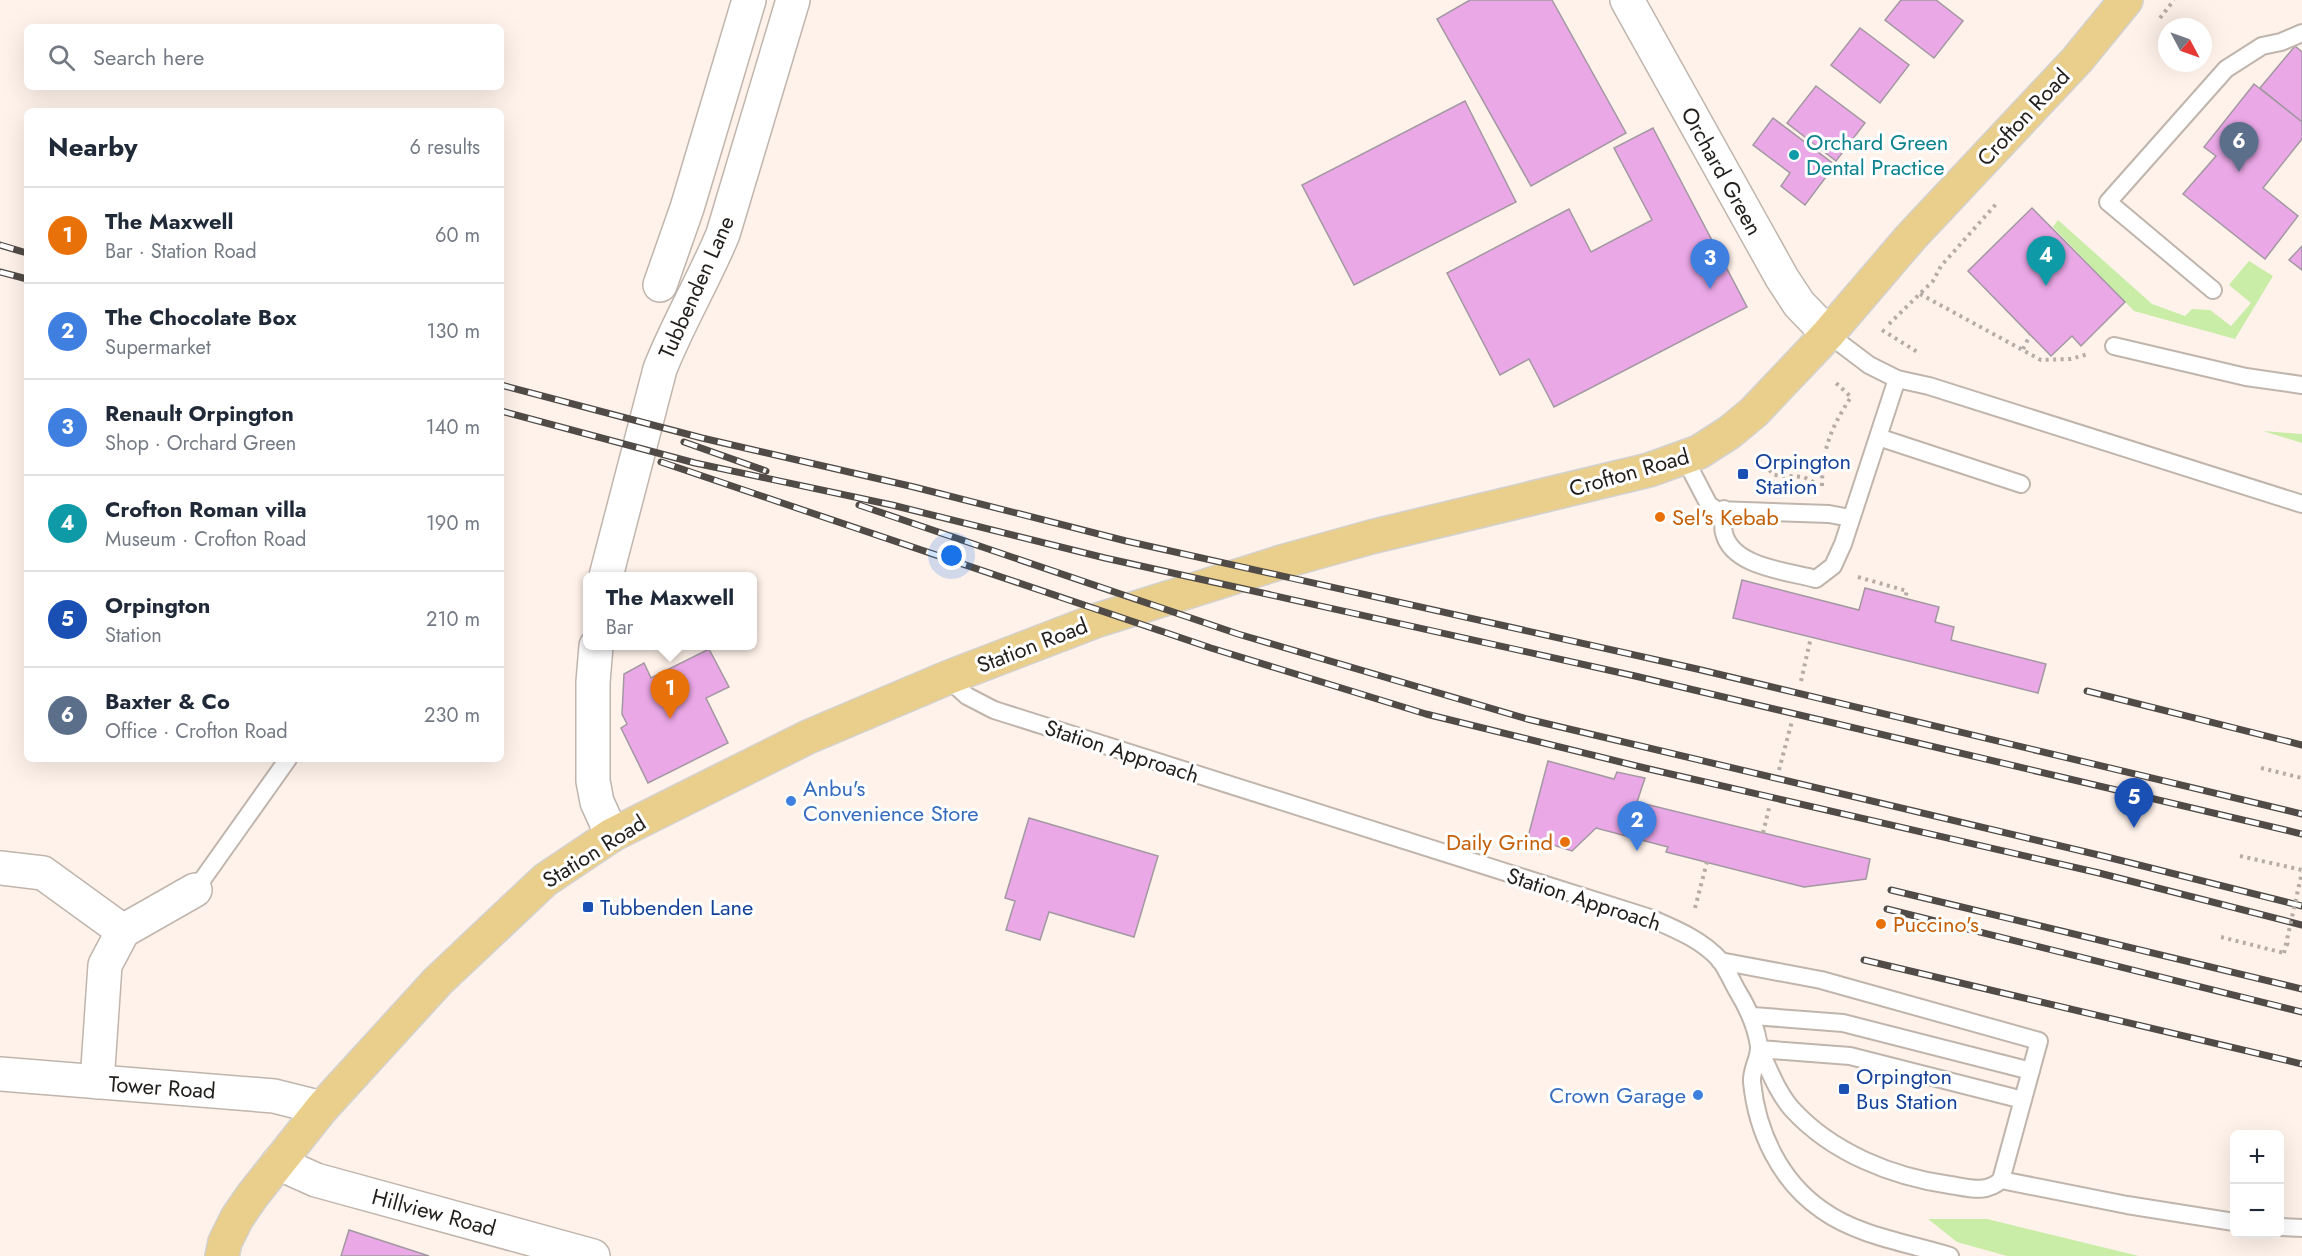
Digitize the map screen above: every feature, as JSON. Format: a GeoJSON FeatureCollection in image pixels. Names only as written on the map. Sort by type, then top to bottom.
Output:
{"type":"FeatureCollection","features":[{"type":"Feature","properties":{"kind":"main road","name":"Crofton Road"},"geometry":{"type":"LineString","coordinates":[[1098,620],[1188,590],[1339,546],[1649,470],[1685,459],[1715,443],[1754,412],[1828,334],[1911,237],[2077,60],[2126,0]]}},
{"type":"Feature","properties":{"kind":"main road","name":"Station Road"},"geometry":{"type":"LineString","coordinates":[[222,1256],[225,1242],[237,1218],[322,1108],[438,981],[518,904],[574,858],[612,835],[808,737],[947,678],[1098,620]]}},
{"type":"Feature","properties":{"kind":"street"},"geometry":{"type":"LineString","coordinates":[[660,285],[687,208],[750,0]]}},
{"type":"Feature","properties":{"kind":"street","name":"Tubbenden Lane"},"geometry":{"type":"LineString","coordinates":[[607,572],[660,369],[671,341],[711,264],[723,234],[794,0]]}},
{"type":"Feature","properties":{"kind":"street","name":"Orchard Green"},"geometry":{"type":"LineString","coordinates":[[1627,0],[1782,278],[1799,304],[1828,334]]}},
{"type":"Feature","properties":{"kind":"street"},"geometry":{"type":"LineString","coordinates":[[596,650],[593,682],[593,781],[597,802],[612,835]]}},
{"type":"Feature","properties":{"kind":"street"},"geometry":{"type":"LineString","coordinates":[[0,868],[44,873],[123,931]]}},
{"type":"Feature","properties":{"kind":"street"},"geometry":{"type":"LineString","coordinates":[[97,1082],[105,965],[123,931],[195,890]]}},
{"type":"Feature","properties":{"kind":"street","name":"Tower Road"},"geometry":{"type":"LineString","coordinates":[[0,1074],[274,1096],[322,1108]]}},
{"type":"Feature","properties":{"kind":"street","name":"Hillview Road"},"geometry":{"type":"LineString","coordinates":[[278,1163],[316,1180],[593,1256]]}},
{"type":"Feature","properties":{"kind":"lane"},"geometry":{"type":"LineString","coordinates":[[2213,290],[2108,202],[2226,69],[2262,46],[2302,35]]}},
{"type":"Feature","properties":{"kind":"lane"},"geometry":{"type":"LineString","coordinates":[[1828,334],[1869,365],[1897,380],[1929,386],[2302,504]]}},
{"type":"Feature","properties":{"kind":"lane"},"geometry":{"type":"LineString","coordinates":[[2114,346],[2246,376],[2302,385]]}},
{"type":"Feature","properties":{"kind":"lane"},"geometry":{"type":"LineString","coordinates":[[1724,509],[1724,533],[1733,552],[1745,560],[1816,579],[1833,566],[1897,380]]}},
{"type":"Feature","properties":{"kind":"lane"},"geometry":{"type":"LineString","coordinates":[[1878,437],[2021,484]]}},
{"type":"Feature","properties":{"kind":"lane"},"geometry":{"type":"LineString","coordinates":[[1685,459],[1709,505],[1718,510],[1828,514],[1850,519]]}},
{"type":"Feature","properties":{"kind":"lane","name":"Station Approach"},"geometry":{"type":"LineString","coordinates":[[947,678],[967,696],[994,710],[1650,918],[1688,935],[1720,961],[1752,1016],[1759,1049],[1752,1073],[1760,1120],[1781,1168],[1799,1191],[1840,1221],[1950,1256]]}},
{"type":"Feature","properties":{"kind":"lane"},"geometry":{"type":"LineString","coordinates":[[195,890],[286,762]]}},
{"type":"Feature","properties":{"kind":"lane"},"geometry":{"type":"LineString","coordinates":[[1720,961],[1821,980],[2039,1041],[2001,1180],[1993,1188],[1980,1190],[1925,1182],[1884,1169],[1853,1155],[1828,1139],[1791,1108],[1780,1092],[1759,1049]]}},
{"type":"Feature","properties":{"kind":"lane"},"geometry":{"type":"LineString","coordinates":[[1752,1016],[1843,1023],[2031,1071]]}},
{"type":"Feature","properties":{"kind":"lane"},"geometry":{"type":"LineString","coordinates":[[1759,1049],[1850,1056],[2023,1100]]}},
{"type":"Feature","properties":{"kind":"lane"},"geometry":{"type":"LineString","coordinates":[[2001,1180],[2127,1205],[2230,1221]]}},
{"type":"Feature","properties":{"kind":"lane"},"geometry":{"type":"LineString","coordinates":[[2284,1227],[2302,1228]]}},
{"type":"Feature","properties":{"kind":"path"},"geometry":{"type":"LineString","coordinates":[[1875,337],[1933,281],[1941,266]]}},
{"type":"Feature","properties":{"kind":"path"},"geometry":{"type":"LineString","coordinates":[[1920,294],[2041,360],[2071,359],[2114,346]]}},
{"type":"Feature","properties":{"kind":"path"},"geometry":{"type":"LineString","coordinates":[[2023,350],[2030,334]]}},
{"type":"Feature","properties":{"kind":"path"},"geometry":{"type":"LineString","coordinates":[[1759,459],[1774,475],[1804,477],[1823,489],[1822,462],[1834,424],[1851,397],[1840,387]]}},
{"type":"Feature","properties":{"kind":"path"},"geometry":{"type":"LineString","coordinates":[[1850,575],[1907,591],[1905,598]]}},
{"type":"Feature","properties":{"kind":"path"},"geometry":{"type":"LineString","coordinates":[[1801,681],[1811,637]]}},
{"type":"Feature","properties":{"kind":"path"},"geometry":{"type":"LineString","coordinates":[[1779,770],[1792,721]]}},
{"type":"Feature","properties":{"kind":"path"},"geometry":{"type":"LineString","coordinates":[[2261,768],[2302,778]]}},
{"type":"Feature","properties":{"kind":"path"},"geometry":{"type":"LineString","coordinates":[[1763,833],[1769,808]]}},
{"type":"Feature","properties":{"kind":"path"},"geometry":{"type":"LineString","coordinates":[[2222,937],[2284,953],[2288,944],[2302,871],[2240,856]]}},
{"type":"Feature","properties":{"kind":"path"},"geometry":{"type":"LineString","coordinates":[[1688,935],[1707,862]]}},
{"type":"Feature","properties":{"kind":"green space"},"geometry":{"type":"Polygon","coordinates":[[[2058,220],[2152,304],[2185,316],[2192,309],[2210,310],[2231,326],[2251,303],[2229,285],[2249,261],[2273,276],[2235,339],[2134,311],[2053,227],[2058,220]]]}},
{"type":"Feature","properties":{"kind":"green space"},"geometry":{"type":"Polygon","coordinates":[[[2263,431],[2302,434],[2302,443],[2263,431]]]}},
{"type":"Feature","properties":{"kind":"green space"},"geometry":{"type":"Polygon","coordinates":[[[1928,1219],[1987,1219],[2139,1256],[2007,1256],[1957,1242],[1928,1219]]]}},
{"type":"Feature","properties":{"kind":"building"},"geometry":{"type":"Polygon","coordinates":[[[1470,0],[1552,0],[1626,133],[1531,186],[1437,19],[1470,0]]]}},
{"type":"Feature","properties":{"kind":"building"},"geometry":{"type":"Polygon","coordinates":[[[1901,0],[1936,0],[1963,21],[1934,58],[1885,20],[1901,0]]]}},
{"type":"Feature","properties":{"kind":"building"},"geometry":{"type":"Polygon","coordinates":[[[1860,28],[1909,65],[1880,103],[1831,65],[1860,28]]]}},
{"type":"Feature","properties":{"kind":"building"},"geometry":{"type":"Polygon","coordinates":[[[2295,46],[2302,52],[2302,122],[2260,88],[2295,46]]]}},
{"type":"Feature","properties":{"kind":"building"},"geometry":{"type":"Polygon","coordinates":[[[2254,84],[2302,122],[2302,139],[2263,188],[2298,216],[2265,259],[2183,194],[2216,156],[2204,147],[2254,84]]]}},
{"type":"Feature","properties":{"kind":"building"},"geometry":{"type":"Polygon","coordinates":[[[1816,86],[1865,123],[1836,161],[1787,123],[1816,86]]]}},
{"type":"Feature","properties":{"kind":"building"},"geometry":{"type":"Polygon","coordinates":[[[1465,101],[1516,202],[1354,285],[1302,185],[1465,101]]]}},
{"type":"Feature","properties":{"kind":"building","name":"Orchard Green Dental Practice"},"geometry":{"type":"Polygon","coordinates":[[[1773,118],[1835,165],[1805,205],[1781,186],[1790,173],[1753,145],[1773,118]]]}},
{"type":"Feature","properties":{"kind":"building"},"geometry":{"type":"Polygon","coordinates":[[[1653,128],[1747,307],[1554,407],[1529,359],[1500,375],[1447,273],[1569,209],[1591,252],[1652,220],[1614,148],[1653,128]]]}},
{"type":"Feature","properties":{"kind":"building"},"geometry":{"type":"Polygon","coordinates":[[[2032,208],[2125,302],[2081,346],[2072,336],[2051,356],[1968,271],[2032,208]]]}},
{"type":"Feature","properties":{"kind":"building"},"geometry":{"type":"Polygon","coordinates":[[[2302,246],[2302,270],[2289,260],[2302,246]]]}},
{"type":"Feature","properties":{"kind":"building"},"geometry":{"type":"Polygon","coordinates":[[[1742,580],[1859,610],[1865,588],[1939,607],[1935,622],[1954,627],[1951,640],[2046,664],[2038,693],[1733,618],[1742,580]]]}},
{"type":"Feature","properties":{"kind":"building"},"geometry":{"type":"Polygon","coordinates":[[[710,650],[729,687],[706,698],[728,743],[648,783],[621,728],[627,724],[622,714],[624,674],[644,663],[651,678],[710,650]]]}},
{"type":"Feature","properties":{"kind":"building"},"geometry":{"type":"Polygon","coordinates":[[[1548,761],[1614,779],[1617,772],[1645,778],[1637,802],[1870,859],[1866,879],[1804,887],[1666,852],[1668,847],[1596,828],[1572,851],[1528,837],[1548,761]]]}},
{"type":"Feature","properties":{"kind":"building"},"geometry":{"type":"Polygon","coordinates":[[[1029,818],[1158,856],[1134,937],[1049,912],[1040,940],[1006,930],[1015,901],[1005,898],[1029,818]]]}},
{"type":"Feature","properties":{"kind":"building"},"geometry":{"type":"Polygon","coordinates":[[[349,1230],[429,1256],[341,1256],[349,1230]]]}},
{"type":"Feature","properties":{"kind":"railway"},"geometry":{"type":"LineString","coordinates":[[0,245],[24,252]]}},
{"type":"Feature","properties":{"kind":"railway"},"geometry":{"type":"LineString","coordinates":[[0,272],[24,278]]}},
{"type":"Feature","properties":{"kind":"railway"},"geometry":{"type":"LineString","coordinates":[[504,386],[702,438],[914,487],[1126,541],[1697,669],[2302,814]]}},
{"type":"Feature","properties":{"kind":"railway"},"geometry":{"type":"LineString","coordinates":[[504,412],[695,463],[892,505],[1105,558],[1635,676],[2302,834]]}},
{"type":"Feature","properties":{"kind":"railway"},"geometry":{"type":"LineString","coordinates":[[684,442],[766,471]]}},
{"type":"Feature","properties":{"kind":"railway"},"geometry":{"type":"LineString","coordinates":[[661,462],[1211,648],[1426,714],[1649,769],[2099,873],[2302,925]]}},
{"type":"Feature","properties":{"kind":"railway"},"geometry":{"type":"LineString","coordinates":[[859,505],[1238,634],[1527,719],[2107,857],[2302,906]]}},
{"type":"Feature","properties":{"kind":"railway"},"geometry":{"type":"LineString","coordinates":[[2087,691],[2302,745]]}},
{"type":"Feature","properties":{"kind":"railway"},"geometry":{"type":"LineString","coordinates":[[1891,890],[2302,989]]}},
{"type":"Feature","properties":{"kind":"railway"},"geometry":{"type":"LineString","coordinates":[[1887,909],[2302,1012]]}},
{"type":"Feature","properties":{"kind":"railway"},"geometry":{"type":"LineString","coordinates":[[1864,960],[2302,1064]]}},
{"type":"Feature","properties":{"kind":"place","name":"Orchard Green Dental Practice"},"geometry":{"type":"Point","coordinates":[1794,155]}},
{"type":"Feature","properties":{"kind":"place","name":"Baxter & Co"},"geometry":{"type":"Point","coordinates":[2239,172]}},
{"type":"Feature","properties":{"kind":"place","name":"Crofton Roman villa"},"geometry":{"type":"Point","coordinates":[2046,286]}},
{"type":"Feature","properties":{"kind":"place","name":"Renault Orpington"},"geometry":{"type":"Point","coordinates":[1710,289]}},
{"type":"Feature","properties":{"kind":"place","name":"Orpington Station"},"geometry":{"type":"Point","coordinates":[1743,474]}},
{"type":"Feature","properties":{"kind":"place","name":"Sel's Kebab"},"geometry":{"type":"Point","coordinates":[1660,517]}},
{"type":"Feature","properties":{"kind":"place","name":"The Maxwell"},"geometry":{"type":"Point","coordinates":[670,719]}},
{"type":"Feature","properties":{"kind":"place","name":"Anbu's Convenience Store"},"geometry":{"type":"Point","coordinates":[791,801]}},
{"type":"Feature","properties":{"kind":"place","name":"Orpington"},"geometry":{"type":"Point","coordinates":[2134,828]}},
{"type":"Feature","properties":{"kind":"place","name":"Daily Grind"},"geometry":{"type":"Point","coordinates":[1565,842]}},
{"type":"Feature","properties":{"kind":"place","name":"The Chocolate Box"},"geometry":{"type":"Point","coordinates":[1637,851]}},
{"type":"Feature","properties":{"kind":"place","name":"Tubbenden Lane"},"geometry":{"type":"Point","coordinates":[588,907]}},
{"type":"Feature","properties":{"kind":"place","name":"Puccino's"},"geometry":{"type":"Point","coordinates":[1881,924]}},
{"type":"Feature","properties":{"kind":"place","name":"Orpington Bus Station"},"geometry":{"type":"Point","coordinates":[1844,1089]}},
{"type":"Feature","properties":{"kind":"place","name":"Crown Garage"},"geometry":{"type":"Point","coordinates":[1698,1095]}}]}
